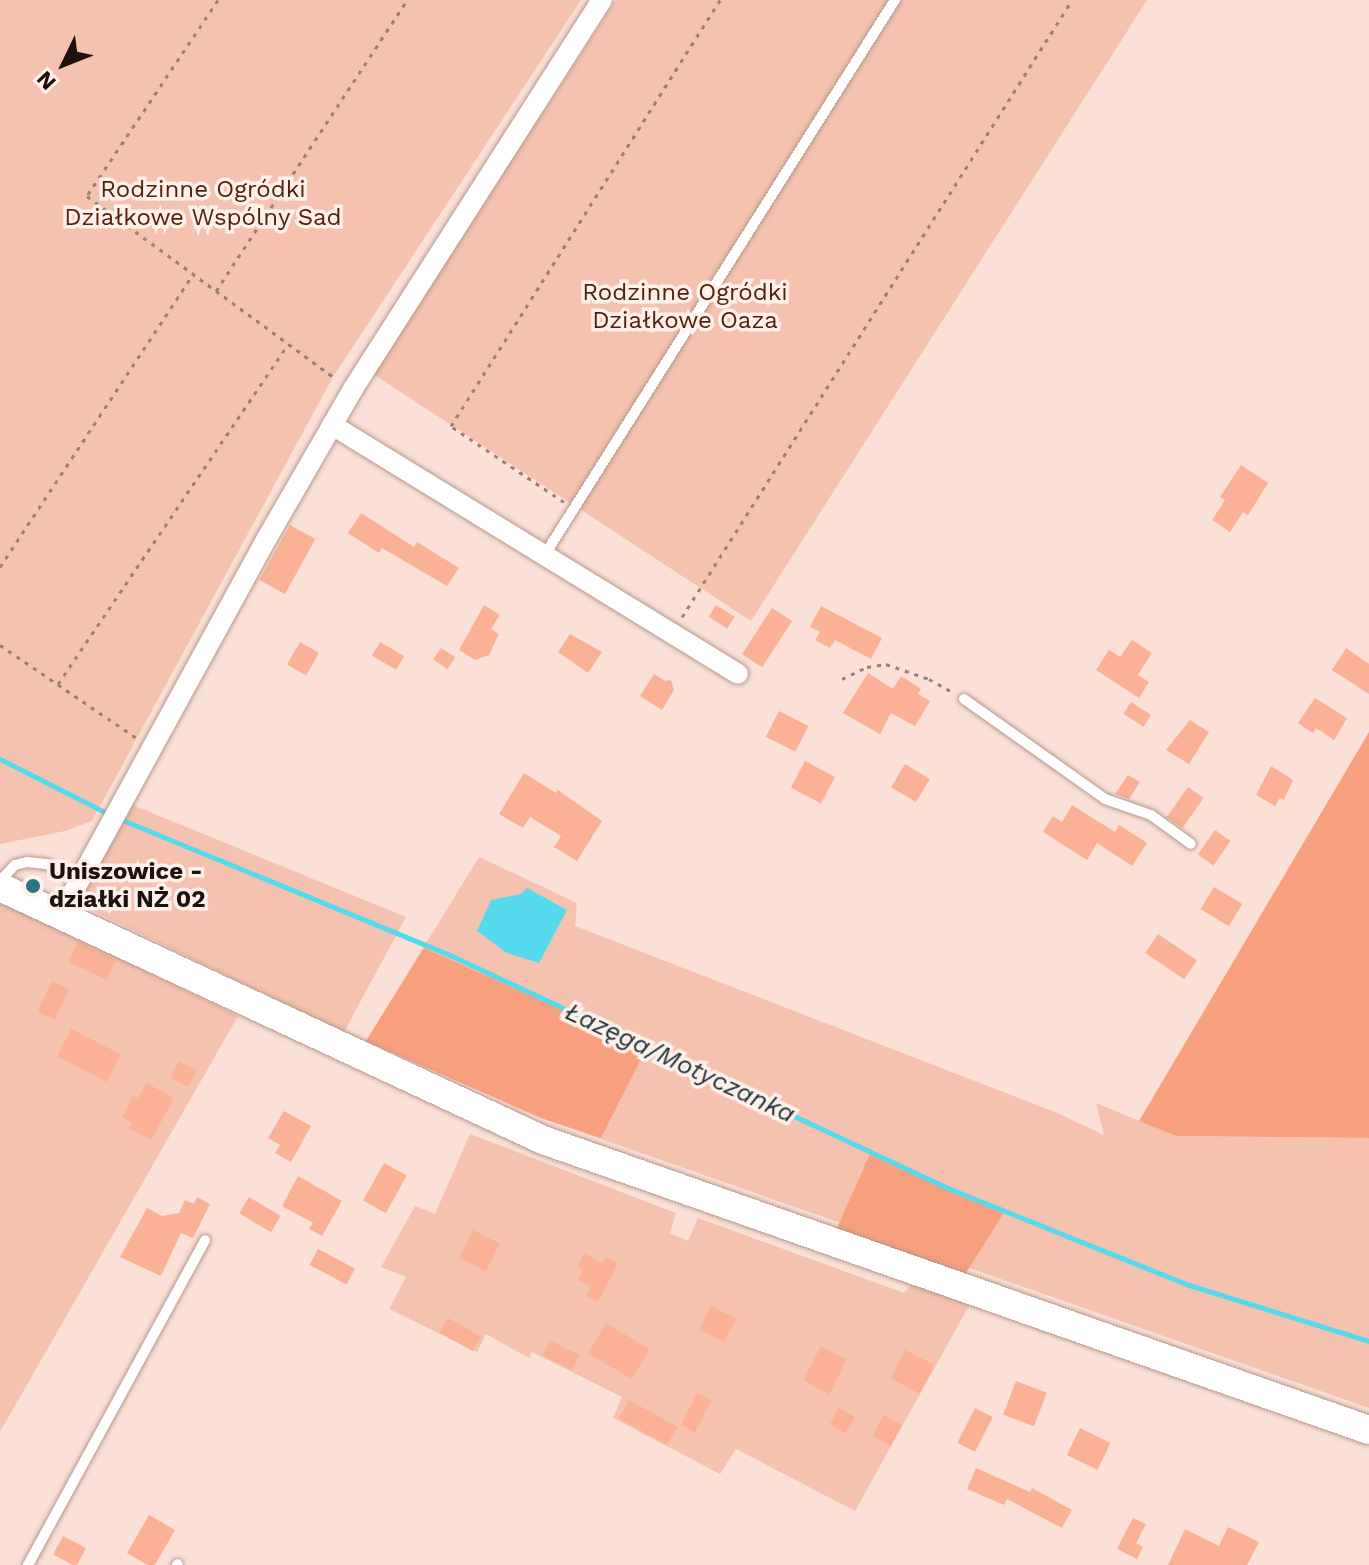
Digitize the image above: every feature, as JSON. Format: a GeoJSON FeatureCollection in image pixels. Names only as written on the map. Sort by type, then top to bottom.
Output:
{"type":"FeatureCollection","features":[{"type":"Feature","properties":{"kind":"street"},"geometry":{"type":"LineString","coordinates":[[60,916],[353,389],[602,0]]}},
{"type":"Feature","properties":{"kind":"street"},"geometry":{"type":"LineString","coordinates":[[332,425],[738,674]]}},
{"type":"Feature","properties":{"kind":"street"},"geometry":{"type":"LineString","coordinates":[[0,887],[543,1140],[1369,1430]]}},
{"type":"Feature","properties":{"kind":"lane"},"geometry":{"type":"LineString","coordinates":[[544,556],[895,0]]}},
{"type":"Feature","properties":{"kind":"lane"},"geometry":{"type":"LineString","coordinates":[[964,699],[1105,799],[1151,815],[1191,844]]}},
{"type":"Feature","properties":{"kind":"lane"},"geometry":{"type":"LineString","coordinates":[[0,881],[15,865],[27,862],[46,864],[79,879]]}},
{"type":"Feature","properties":{"kind":"lane"},"geometry":{"type":"LineString","coordinates":[[28,1565],[205,1240]]}},
{"type":"Feature","properties":{"kind":"path"},"geometry":{"type":"LineString","coordinates":[[218,0],[87,196],[353,389]]}},
{"type":"Feature","properties":{"kind":"path"},"geometry":{"type":"LineString","coordinates":[[216,291],[407,0]]}},
{"type":"Feature","properties":{"kind":"path"},"geometry":{"type":"LineString","coordinates":[[574,509],[451,426],[720,0]]}},
{"type":"Feature","properties":{"kind":"path"},"geometry":{"type":"LineString","coordinates":[[671,634],[1072,0]]}},
{"type":"Feature","properties":{"kind":"path"},"geometry":{"type":"LineString","coordinates":[[0,567],[193,274]]}},
{"type":"Feature","properties":{"kind":"path"},"geometry":{"type":"LineString","coordinates":[[58,684],[288,344]]}},
{"type":"Feature","properties":{"kind":"path"},"geometry":{"type":"LineString","coordinates":[[0,645],[151,748]]}},
{"type":"Feature","properties":{"kind":"path"},"geometry":{"type":"LineString","coordinates":[[842,679],[867,667],[886,664],[929,679],[964,699]]}},
{"type":"Feature","properties":{"kind":"green space","name":"Rodzinne Ogródki Działkowe Wspólny Sad"},"geometry":{"type":"Polygon","coordinates":[[[0,0],[581,0],[333,377],[92,821],[65,831],[0,844],[0,0]]]}},
{"type":"Feature","properties":{"kind":"green space","name":"Rodzinne Ogródki Działkowe Oaza"},"geometry":{"type":"Polygon","coordinates":[[[616,0],[1147,0],[751,621],[373,374],[616,0]]]}},
{"type":"Feature","properties":{"kind":"green space"},"geometry":{"type":"Polygon","coordinates":[[[128,803],[406,917],[344,1032],[77,903],[128,803]]]}},
{"type":"Feature","properties":{"kind":"green space"},"geometry":{"type":"Polygon","coordinates":[[[479,857],[577,903],[575,926],[1055,1112],[1104,1135],[1096,1103],[1176,1136],[1369,1138],[1369,1408],[541,1118],[366,1041],[479,857]]]}},
{"type":"Feature","properties":{"kind":"green space"},"geometry":{"type":"Polygon","coordinates":[[[0,900],[238,1016],[0,1432],[0,900]]]}},
{"type":"Feature","properties":{"kind":"green space"},"geometry":{"type":"Polygon","coordinates":[[[470,1134],[676,1213],[670,1233],[688,1241],[698,1218],[904,1293],[912,1284],[970,1304],[855,1511],[736,1449],[720,1474],[613,1418],[622,1397],[532,1352],[529,1358],[486,1334],[477,1352],[389,1309],[406,1277],[381,1267],[415,1206],[435,1214],[470,1134]]]}},
{"type":"Feature","properties":{"kind":"shaded area"},"geometry":{"type":"Polygon","coordinates":[[[1369,732],[1369,1138],[1176,1136],[1139,1121],[1369,732]]]}},
{"type":"Feature","properties":{"kind":"shaded area"},"geometry":{"type":"Polygon","coordinates":[[[424,948],[647,1047],[601,1138],[541,1118],[366,1041],[424,948]]]}},
{"type":"Feature","properties":{"kind":"shaded area"},"geometry":{"type":"Polygon","coordinates":[[[871,1152],[1005,1211],[964,1276],[836,1230],[871,1152]]]}},
{"type":"Feature","properties":{"kind":"water"},"geometry":{"type":"Polygon","coordinates":[[[527,888],[567,910],[539,963],[507,953],[477,931],[491,900],[521,894],[527,888]]]}},
{"type":"Feature","properties":{"kind":"building"},"geometry":{"type":"Polygon","coordinates":[[[1241,465],[1268,483],[1248,515],[1243,512],[1230,532],[1212,520],[1225,500],[1220,497],[1241,465]]]}},
{"type":"Feature","properties":{"kind":"building"},"geometry":{"type":"Polygon","coordinates":[[[361,513],[414,547],[417,542],[459,568],[447,586],[382,548],[379,553],[348,533],[361,513]]]}},
{"type":"Feature","properties":{"kind":"building"},"geometry":{"type":"Polygon","coordinates":[[[290,525],[315,539],[285,594],[259,580],[290,525]]]}},
{"type":"Feature","properties":{"kind":"building"},"geometry":{"type":"Polygon","coordinates":[[[484,605],[500,615],[491,629],[499,634],[489,655],[475,660],[459,650],[484,605]]]}},
{"type":"Feature","properties":{"kind":"building"},"geometry":{"type":"Polygon","coordinates":[[[716,605],[735,617],[727,629],[709,617],[716,605]]]}},
{"type":"Feature","properties":{"kind":"building"},"geometry":{"type":"Polygon","coordinates":[[[821,606],[882,638],[871,659],[835,640],[830,648],[815,640],[820,632],[810,627],[821,606]]]}},
{"type":"Feature","properties":{"kind":"building"},"geometry":{"type":"Polygon","coordinates":[[[772,608],[792,621],[762,667],[742,654],[772,608]]]}},
{"type":"Feature","properties":{"kind":"building"},"geometry":{"type":"Polygon","coordinates":[[[570,634],[602,652],[588,673],[558,652],[570,634]]]}},
{"type":"Feature","properties":{"kind":"building"},"geometry":{"type":"Polygon","coordinates":[[[1132,640],[1152,653],[1138,675],[1149,682],[1139,698],[1096,670],[1109,650],[1120,657],[1132,640]]]}},
{"type":"Feature","properties":{"kind":"building"},"geometry":{"type":"Polygon","coordinates":[[[300,642],[319,653],[306,676],[287,665],[300,642]]]}},
{"type":"Feature","properties":{"kind":"building"},"geometry":{"type":"Polygon","coordinates":[[[380,642],[404,656],[396,670],[372,656],[380,642]]]}},
{"type":"Feature","properties":{"kind":"building"},"geometry":{"type":"Polygon","coordinates":[[[441,648],[455,657],[448,669],[433,660],[441,648]]]}},
{"type":"Feature","properties":{"kind":"building"},"geometry":{"type":"Polygon","coordinates":[[[1346,648],[1369,664],[1369,694],[1332,670],[1346,648]]]}},
{"type":"Feature","properties":{"kind":"building"},"geometry":{"type":"Polygon","coordinates":[[[868,673],[893,689],[901,676],[921,689],[918,694],[930,701],[915,726],[891,713],[880,734],[843,713],[868,673]]]}},
{"type":"Feature","properties":{"kind":"building"},"geometry":{"type":"Polygon","coordinates":[[[654,674],[665,681],[671,680],[674,690],[662,710],[640,696],[654,674]]]}},
{"type":"Feature","properties":{"kind":"building"},"geometry":{"type":"Polygon","coordinates":[[[1315,698],[1347,718],[1334,740],[1316,728],[1313,733],[1298,723],[1315,698]]]}},
{"type":"Feature","properties":{"kind":"building"},"geometry":{"type":"Polygon","coordinates":[[[1131,702],[1151,715],[1144,727],[1123,714],[1131,702]]]}},
{"type":"Feature","properties":{"kind":"building"},"geometry":{"type":"Polygon","coordinates":[[[779,711],[808,726],[795,752],[766,737],[779,711]]]}},
{"type":"Feature","properties":{"kind":"building"},"geometry":{"type":"Polygon","coordinates":[[[1190,720],[1209,732],[1189,764],[1166,750],[1190,720]]]}},
{"type":"Feature","properties":{"kind":"building"},"geometry":{"type":"Polygon","coordinates":[[[805,761],[835,777],[821,803],[791,787],[805,761]]]}},
{"type":"Feature","properties":{"kind":"building"},"geometry":{"type":"Polygon","coordinates":[[[905,764],[930,779],[916,802],[891,787],[905,764]]]}},
{"type":"Feature","properties":{"kind":"building"},"geometry":{"type":"Polygon","coordinates":[[[1271,766],[1293,780],[1284,800],[1280,798],[1275,806],[1256,795],[1271,766]]]}},
{"type":"Feature","properties":{"kind":"building"},"geometry":{"type":"Polygon","coordinates":[[[524,773],[556,793],[558,790],[602,821],[577,861],[554,847],[561,836],[530,817],[523,828],[499,814],[524,773]]]}},
{"type":"Feature","properties":{"kind":"building"},"geometry":{"type":"Polygon","coordinates":[[[1128,775],[1140,782],[1129,799],[1115,794],[1128,775]]]}},
{"type":"Feature","properties":{"kind":"building"},"geometry":{"type":"Polygon","coordinates":[[[1188,787],[1204,798],[1182,828],[1167,817],[1188,787]]]}},
{"type":"Feature","properties":{"kind":"building"},"geometry":{"type":"Polygon","coordinates":[[[1072,805],[1115,832],[1119,825],[1147,843],[1132,866],[1097,843],[1087,860],[1043,832],[1053,816],[1062,822],[1072,805]]]}},
{"type":"Feature","properties":{"kind":"building"},"geometry":{"type":"Polygon","coordinates":[[[1215,830],[1231,841],[1213,865],[1198,855],[1215,830]]]}},
{"type":"Feature","properties":{"kind":"building"},"geometry":{"type":"Polygon","coordinates":[[[1214,887],[1242,904],[1229,926],[1201,909],[1214,887]]]}},
{"type":"Feature","properties":{"kind":"building"},"geometry":{"type":"Polygon","coordinates":[[[1158,934],[1197,960],[1184,979],[1145,953],[1158,934]]]}},
{"type":"Feature","properties":{"kind":"building"},"geometry":{"type":"Polygon","coordinates":[[[78,942],[116,960],[107,980],[69,962],[78,942]]]}},
{"type":"Feature","properties":{"kind":"building"},"geometry":{"type":"Polygon","coordinates":[[[52,981],[69,989],[55,1020],[38,1012],[52,981]]]}},
{"type":"Feature","properties":{"kind":"building"},"geometry":{"type":"Polygon","coordinates":[[[71,1029],[121,1054],[107,1082],[57,1057],[71,1029]]]}},
{"type":"Feature","properties":{"kind":"building"},"geometry":{"type":"Polygon","coordinates":[[[179,1061],[197,1070],[188,1087],[170,1078],[179,1061]]]}},
{"type":"Feature","properties":{"kind":"building"},"geometry":{"type":"Polygon","coordinates":[[[146,1083],[174,1098],[151,1140],[129,1129],[132,1123],[122,1117],[133,1096],[138,1098],[146,1083]]]}},
{"type":"Feature","properties":{"kind":"building"},"geometry":{"type":"Polygon","coordinates":[[[284,1111],[311,1126],[291,1162],[275,1153],[280,1145],[268,1138],[284,1111]]]}},
{"type":"Feature","properties":{"kind":"building"},"geometry":{"type":"Polygon","coordinates":[[[384,1163],[407,1176],[386,1213],[363,1201],[384,1163]]]}},
{"type":"Feature","properties":{"kind":"building"},"geometry":{"type":"Polygon","coordinates":[[[298,1176],[342,1201],[322,1236],[309,1229],[313,1223],[282,1206],[298,1176]]]}},
{"type":"Feature","properties":{"kind":"building"},"geometry":{"type":"Polygon","coordinates":[[[197,1197],[210,1204],[193,1238],[181,1233],[161,1276],[120,1257],[147,1208],[162,1216],[179,1213],[185,1200],[194,1204],[197,1197]]]}},
{"type":"Feature","properties":{"kind":"building"},"geometry":{"type":"Polygon","coordinates":[[[249,1197],[281,1216],[271,1232],[239,1213],[249,1197]]]}},
{"type":"Feature","properties":{"kind":"building"},"geometry":{"type":"Polygon","coordinates":[[[473,1230],[500,1244],[486,1271],[459,1258],[473,1230]]]}},
{"type":"Feature","properties":{"kind":"building"},"geometry":{"type":"Polygon","coordinates":[[[318,1249],[355,1269],[347,1285],[310,1265],[318,1249]]]}},
{"type":"Feature","properties":{"kind":"building"},"geometry":{"type":"Polygon","coordinates":[[[584,1253],[603,1263],[606,1257],[618,1263],[598,1302],[586,1296],[591,1287],[578,1280],[583,1269],[578,1266],[584,1253]]]}},
{"type":"Feature","properties":{"kind":"building"},"geometry":{"type":"Polygon","coordinates":[[[711,1306],[736,1319],[724,1342],[699,1329],[711,1306]]]}},
{"type":"Feature","properties":{"kind":"building"},"geometry":{"type":"Polygon","coordinates":[[[448,1318],[481,1336],[473,1351],[440,1333],[448,1318]]]}},
{"type":"Feature","properties":{"kind":"building"},"geometry":{"type":"Polygon","coordinates":[[[606,1323],[650,1349],[632,1379],[588,1353],[606,1323]]]}},
{"type":"Feature","properties":{"kind":"building"},"geometry":{"type":"Polygon","coordinates":[[[550,1340],[579,1355],[572,1370],[542,1355],[550,1340]]]}},
{"type":"Feature","properties":{"kind":"building"},"geometry":{"type":"Polygon","coordinates":[[[821,1346],[847,1359],[829,1394],[803,1381],[821,1346]]]}},
{"type":"Feature","properties":{"kind":"building"},"geometry":{"type":"Polygon","coordinates":[[[905,1350],[934,1365],[920,1393],[890,1379],[905,1350]]]}},
{"type":"Feature","properties":{"kind":"building"},"geometry":{"type":"Polygon","coordinates":[[[1016,1381],[1047,1393],[1034,1426],[1003,1415],[1016,1381]]]}},
{"type":"Feature","properties":{"kind":"building"},"geometry":{"type":"Polygon","coordinates":[[[697,1393],[711,1400],[695,1432],[681,1425],[697,1393]]]}},
{"type":"Feature","properties":{"kind":"building"},"geometry":{"type":"Polygon","coordinates":[[[629,1400],[677,1427],[667,1445],[619,1418],[629,1400]]]}},
{"type":"Feature","properties":{"kind":"building"},"geometry":{"type":"Polygon","coordinates":[[[839,1408],[855,1417],[846,1433],[830,1425],[839,1408]]]}},
{"type":"Feature","properties":{"kind":"building"},"geometry":{"type":"Polygon","coordinates":[[[975,1408],[993,1417],[975,1452],[957,1443],[975,1408]]]}},
{"type":"Feature","properties":{"kind":"building"},"geometry":{"type":"Polygon","coordinates":[[[884,1415],[902,1425],[891,1446],[872,1436],[884,1415]]]}},
{"type":"Feature","properties":{"kind":"building"},"geometry":{"type":"Polygon","coordinates":[[[1080,1428],[1111,1443],[1097,1470],[1067,1455],[1080,1428]]]}},
{"type":"Feature","properties":{"kind":"building"},"geometry":{"type":"Polygon","coordinates":[[[976,1468],[1030,1492],[1032,1488],[1072,1510],[1062,1528],[1007,1499],[1004,1505],[967,1489],[976,1468]]]}},
{"type":"Feature","properties":{"kind":"building"},"geometry":{"type":"Polygon","coordinates":[[[149,1515],[175,1530],[155,1565],[148,1565],[127,1553],[149,1515]]]}},
{"type":"Feature","properties":{"kind":"building"},"geometry":{"type":"Polygon","coordinates":[[[1133,1518],[1146,1524],[1136,1543],[1143,1547],[1137,1559],[1117,1549],[1133,1518]]]}},
{"type":"Feature","properties":{"kind":"building"},"geometry":{"type":"Polygon","coordinates":[[[1228,1527],[1259,1542],[1247,1565],[1168,1565],[1185,1529],[1219,1546],[1228,1527]]]}},
{"type":"Feature","properties":{"kind":"building"},"geometry":{"type":"Polygon","coordinates":[[[63,1536],[86,1548],[77,1565],[53,1555],[63,1536]]]}},
{"type":"Feature","properties":{"kind":"waterway","name":"Łazęga/Motyczanka"},"geometry":{"type":"LineString","coordinates":[[0,759],[111,815]]}},
{"type":"Feature","properties":{"kind":"waterway","name":"Łazęga/Motyczanka"},"geometry":{"type":"LineString","coordinates":[[120,819],[454,957],[950,1189],[1189,1285],[1369,1341]]}},
{"type":"Feature","properties":{"kind":"place","name":"Uniszowice - działki NŻ 02"},"geometry":{"type":"Point","coordinates":[33,886]}}]}
